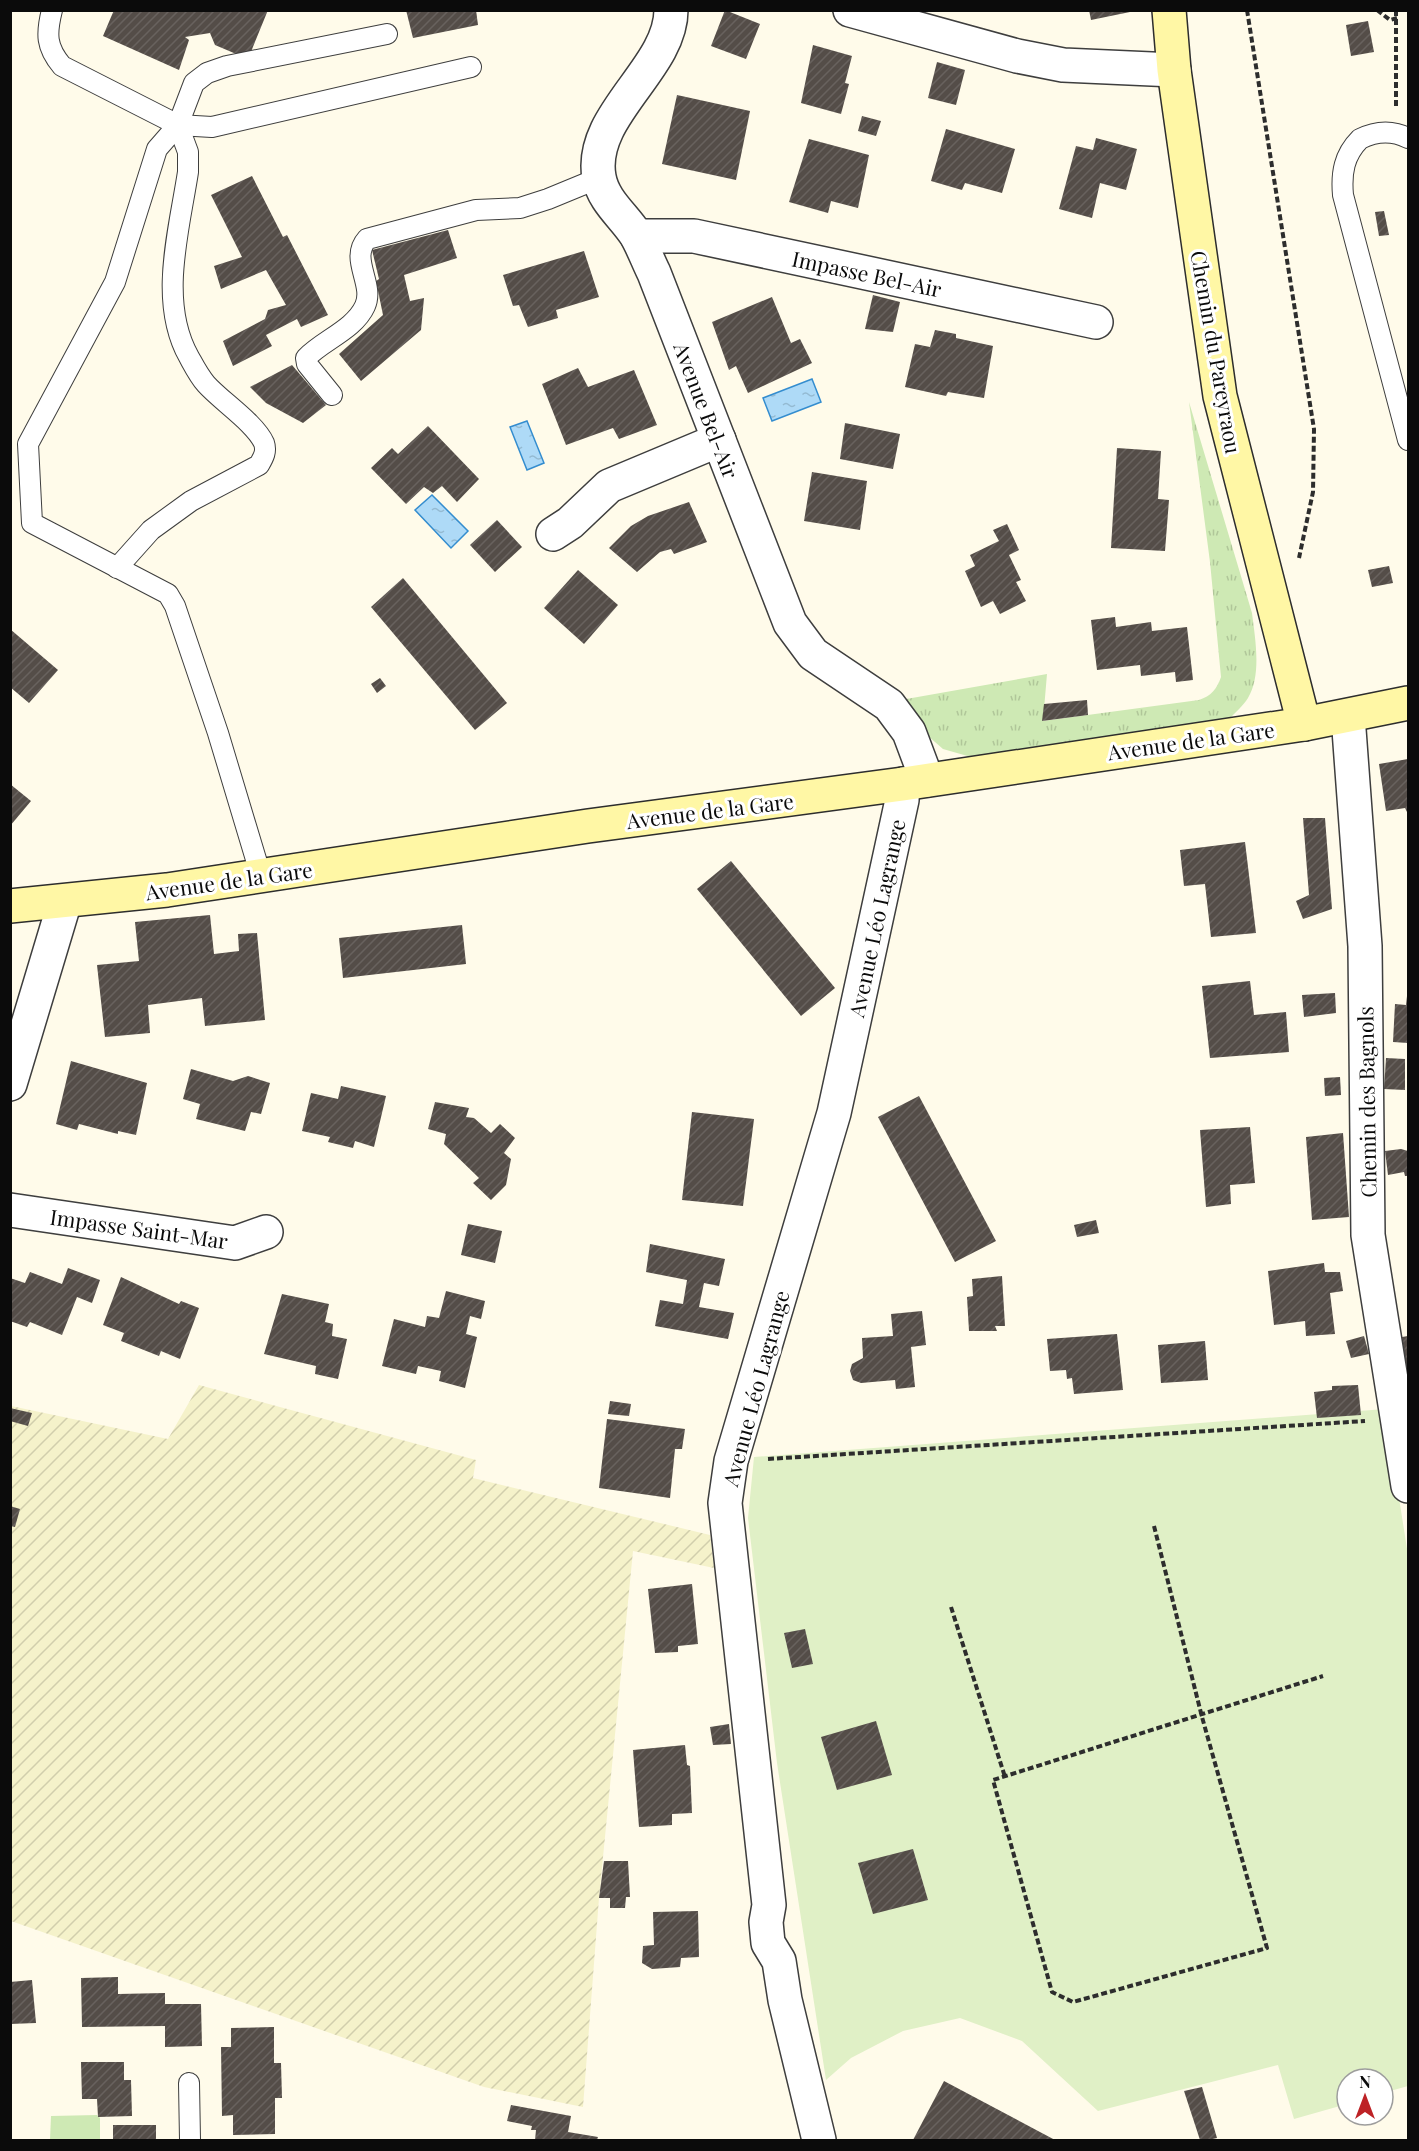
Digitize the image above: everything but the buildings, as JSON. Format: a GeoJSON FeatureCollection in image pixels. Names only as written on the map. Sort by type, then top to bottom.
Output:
{"type":"FeatureCollection","features":[{"type":"Feature","properties":{"kind":"street"},"geometry":{"type":"LineString","coordinates":[[599,178],[598,162],[613,120],[664,40],[671,10]]}},
{"type":"Feature","properties":{"kind":"street"},"geometry":{"type":"LineString","coordinates":[[850,10],[1017,56],[1063,64],[1174,70]]}},
{"type":"Feature","properties":{"kind":"street","name":"Chemin du Pareyraou"},"geometry":{"type":"LineString","coordinates":[[1169,10],[1174,70],[1220,396],[1304,724]]}},
{"type":"Feature","properties":{"kind":"street","name":"Avenue Bel-Air"},"geometry":{"type":"LineString","coordinates":[[599,178],[611,204],[637,236],[790,623],[813,654],[889,705],[909,732],[915,782]]}},
{"type":"Feature","properties":{"kind":"street","name":"Impasse Bel-Air"},"geometry":{"type":"LineString","coordinates":[[637,236],[694,236],[1096,322]]}},
{"type":"Feature","properties":{"kind":"street"},"geometry":{"type":"LineString","coordinates":[[553,534],[570,523],[609,486],[719,440]]}},
{"type":"Feature","properties":{"kind":"street","name":"Avenue de la Gare"},"geometry":{"type":"LineString","coordinates":[[10,906],[167,890],[588,826],[915,782],[1304,724],[1408,703]]}},
{"type":"Feature","properties":{"kind":"street","name":"Chemin des Bagnols"},"geometry":{"type":"LineString","coordinates":[[1348,716],[1365,946],[1368,1235],[1408,1486]]}},
{"type":"Feature","properties":{"kind":"street","name":"Avenue Léo Lagrange"},"geometry":{"type":"LineString","coordinates":[[819,2140],[785,2000],[779,1961],[768,1943],[766,1922],[770,1905],[725,1503],[731,1461],[834,1113],[902,800],[915,782]]}},
{"type":"Feature","properties":{"kind":"street"},"geometry":{"type":"LineString","coordinates":[[11,1082],[65,901]]}},
{"type":"Feature","properties":{"kind":"street","name":"Impasse Saint-Mar"},"geometry":{"type":"LineString","coordinates":[[10,1210],[235,1243],[266,1232]]}},
{"type":"Feature","properties":{"kind":"lane"},"geometry":{"type":"LineString","coordinates":[[52,10],[46,34],[51,53],[62,66],[178,125],[212,127],[471,68]]}},
{"type":"Feature","properties":{"kind":"lane"},"geometry":{"type":"LineString","coordinates":[[261,876],[218,733],[175,606],[168,594],[32,523],[28,444],[116,282],[157,149],[178,125],[194,83],[207,73],[227,66],[387,34]]}},
{"type":"Feature","properties":{"kind":"lane"},"geometry":{"type":"LineString","coordinates":[[117,568],[151,530],[191,501],[259,465],[265,455],[264,444],[254,430],[205,383],[187,355],[174,320],[173,286],[188,172],[188,152],[178,125]]}},
{"type":"Feature","properties":{"kind":"lane"},"geometry":{"type":"LineString","coordinates":[[1408,138],[1398,133],[1384,132],[1360,139],[1345,162],[1342,178],[1343,195],[1408,440]]}},
{"type":"Feature","properties":{"kind":"lane"},"geometry":{"type":"LineString","coordinates":[[332,395],[307,364],[306,358],[356,319],[366,305],[368,292],[360,256],[361,245],[367,239],[476,210],[520,208],[548,200],[599,178]]}},
{"type":"Feature","properties":{"kind":"lane"},"geometry":{"type":"LineString","coordinates":[[189,2083],[190,2140]]}},
{"type":"Feature","properties":{"kind":"path"},"geometry":{"type":"LineString","coordinates":[[1246,10],[1314,429],[1313,492],[1297,565]]}},
{"type":"Feature","properties":{"kind":"path"},"geometry":{"type":"LineString","coordinates":[[1377,10],[1384,17],[1397,18]]}},
{"type":"Feature","properties":{"kind":"path"},"geometry":{"type":"LineString","coordinates":[[1384,107],[1396,106],[1396,10]]}},
{"type":"Feature","properties":{"kind":"path"},"geometry":{"type":"LineString","coordinates":[[731,1461],[1398,1419]]}},
{"type":"Feature","properties":{"kind":"path"},"geometry":{"type":"LineString","coordinates":[[1154,1526],[1202,1717],[1267,1948],[1073,2002],[1052,1992],[993,1780],[1202,1717],[1323,1677]]}},
{"type":"Feature","properties":{"kind":"path"},"geometry":{"type":"LineString","coordinates":[[951,1607],[1005,1777]]}},
{"type":"Feature","properties":{"kind":"shaded area"},"geometry":{"type":"Polygon","coordinates":[[[199,1385],[476,1460],[473,1478],[710,1535],[714,1568],[633,1551],[599,1898],[583,2107],[484,2087],[11,1921],[11,1406],[168,1439],[199,1385]]]}},
{"type":"Feature","properties":{"kind":"green space"},"geometry":{"type":"Polygon","coordinates":[[[1189,402],[1252,613],[1256,668],[1252,689],[1246,701],[1229,719],[978,759],[943,749],[896,708],[895,701],[1047,674],[1043,721],[1199,700],[1215,688],[1221,677],[1210,562],[1189,402]]]}},
{"type":"Feature","properties":{"kind":"green space"},"geometry":{"type":"Polygon","coordinates":[[[1385,1409],[1408,1555],[1408,2086],[1395,2090],[1395,2067],[1335,2067],[1335,2107],[1294,2119],[1278,2065],[1098,2111],[1022,2041],[960,2018],[903,2031],[851,2058],[826,2080],[777,1763],[748,1518],[754,1457],[1385,1409]]]}},
{"type":"Feature","properties":{"kind":"green space"},"geometry":{"type":"Polygon","coordinates":[[[97,2115],[100,2118],[100,2140],[50,2140],[51,2116],[97,2115]]]}},
{"type":"Feature","properties":{"kind":"water"},"geometry":{"type":"Polygon","coordinates":[[[812,379],[821,402],[772,421],[763,398],[812,379]]]}},
{"type":"Feature","properties":{"kind":"water"},"geometry":{"type":"Polygon","coordinates":[[[527,421],[544,463],[527,470],[510,427],[527,421]]]}},
{"type":"Feature","properties":{"kind":"water"},"geometry":{"type":"Polygon","coordinates":[[[432,495],[468,531],[451,548],[415,510],[432,495]]]}}]}
